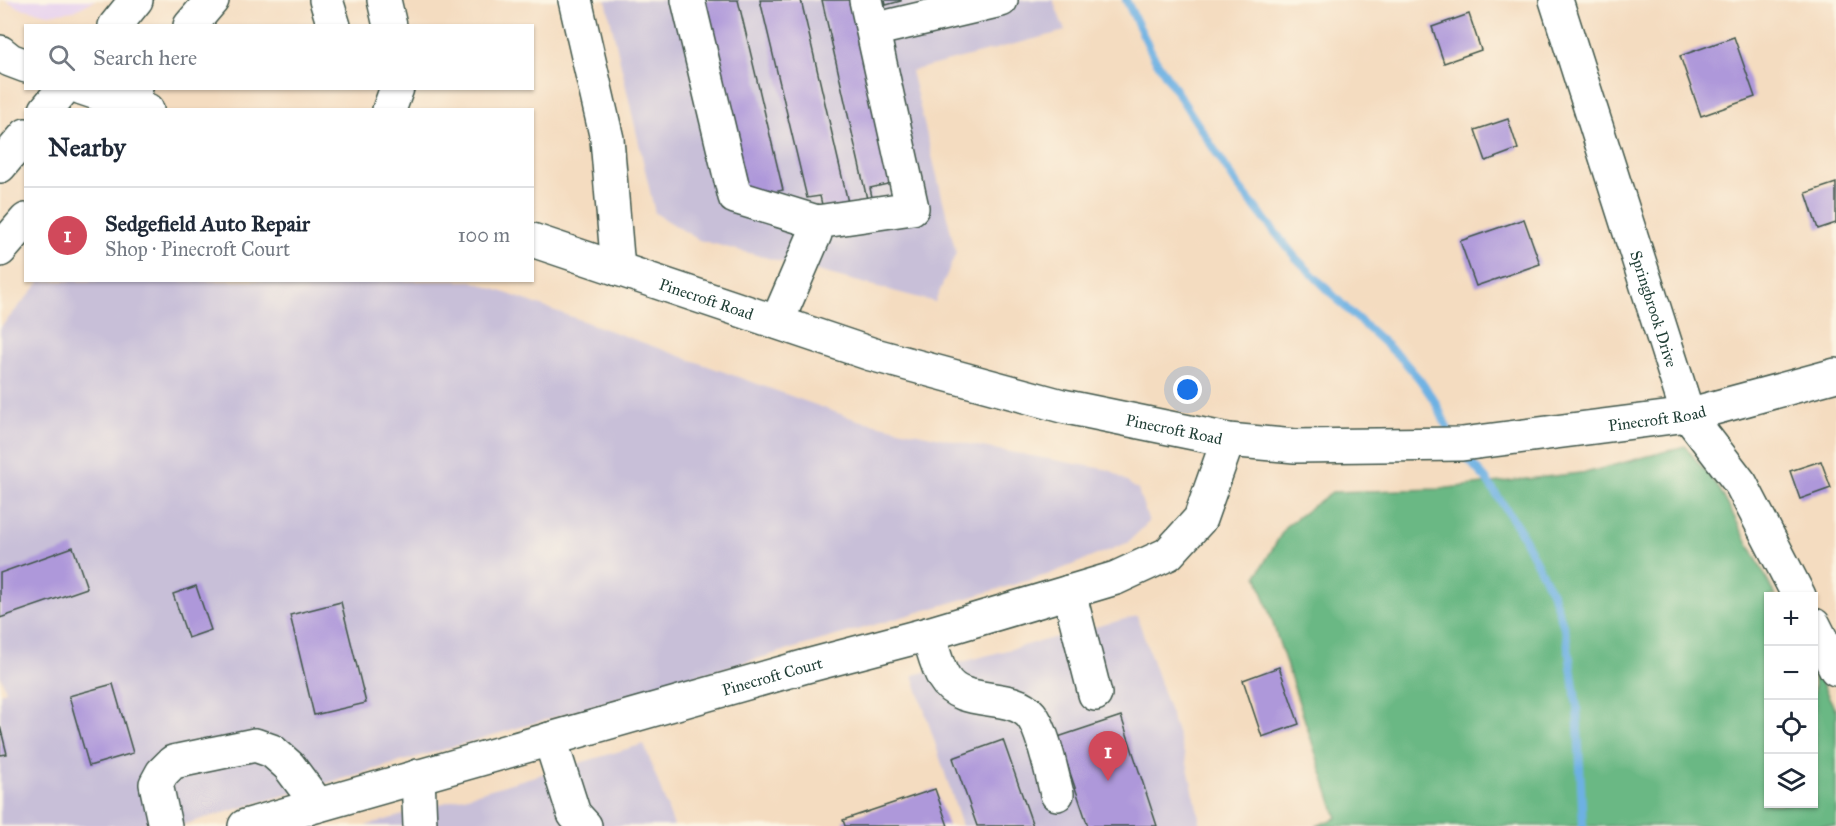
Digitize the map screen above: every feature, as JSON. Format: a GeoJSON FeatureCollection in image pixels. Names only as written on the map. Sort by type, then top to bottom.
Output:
{"type":"FeatureCollection","features":[{"type":"Feature","properties":{"kind":"street"},"geometry":{"type":"LineString","coordinates":[[117,24],[136,0]]}},
{"type":"Feature","properties":{"kind":"street"},"geometry":{"type":"LineString","coordinates":[[192,24],[212,0]]}},
{"type":"Feature","properties":{"kind":"street"},"geometry":{"type":"LineString","coordinates":[[326,0],[333,24]]}},
{"type":"Feature","properties":{"kind":"street"},"geometry":{"type":"LineString","coordinates":[[384,0],[390,24]]}},
{"type":"Feature","properties":{"kind":"street"},"geometry":{"type":"LineString","coordinates":[[574,0],[607,139],[618,269]]}},
{"type":"Feature","properties":{"kind":"street"},"geometry":{"type":"LineString","coordinates":[[688,0],[735,197],[816,222],[912,208],[869,15],[1001,0]]}},
{"type":"Feature","properties":{"kind":"street","name":"Springbrook Drive"},"geometry":{"type":"LineString","coordinates":[[1556,0],[1688,415],[1741,484],[1796,592]]}},
{"type":"Feature","properties":{"kind":"street"},"geometry":{"type":"LineString","coordinates":[[0,52],[10,60],[24,65]]}},
{"type":"Feature","properties":{"kind":"street"},"geometry":{"type":"LineString","coordinates":[[48,108],[62,90]]}},
{"type":"Feature","properties":{"kind":"street"},"geometry":{"type":"LineString","coordinates":[[89,90],[132,102]]}},
{"type":"Feature","properties":{"kind":"street"},"geometry":{"type":"LineString","coordinates":[[390,108],[396,90]]}},
{"type":"Feature","properties":{"kind":"street"},"geometry":{"type":"LineString","coordinates":[[0,166],[24,137]]}},
{"type":"Feature","properties":{"kind":"street"},"geometry":{"type":"LineString","coordinates":[[0,250],[24,222]]}},
{"type":"Feature","properties":{"kind":"street"},"geometry":{"type":"LineString","coordinates":[[777,322],[815,234],[816,222]]}},
{"type":"Feature","properties":{"kind":"street","name":"Pinecroft Road"},"geometry":{"type":"LineString","coordinates":[[534,241],[871,354],[1062,406],[1228,440],[1295,446],[1462,444],[1688,415],[1836,375]]}},
{"type":"Feature","properties":{"kind":"street","name":"Pinecroft Court"},"geometry":{"type":"LineString","coordinates":[[245,826],[314,813],[418,776],[928,634],[1116,578],[1168,554],[1200,519],[1228,440]]}},
{"type":"Feature","properties":{"kind":"street"},"geometry":{"type":"LineString","coordinates":[[1069,592],[1095,694]]}},
{"type":"Feature","properties":{"kind":"street"},"geometry":{"type":"LineString","coordinates":[[1818,633],[1836,669]]}},
{"type":"Feature","properties":{"kind":"street"},"geometry":{"type":"LineString","coordinates":[[928,634],[944,678],[954,689],[963,694],[1020,706],[1031,714],[1038,725],[1057,794]]}},
{"type":"Feature","properties":{"kind":"street"},"geometry":{"type":"LineString","coordinates":[[550,739],[574,814],[585,826]]}},
{"type":"Feature","properties":{"kind":"street"},"geometry":{"type":"LineString","coordinates":[[165,826],[156,784],[162,772],[173,762],[255,745],[272,751],[289,766],[314,813]]}},
{"type":"Feature","properties":{"kind":"street"},"geometry":{"type":"LineString","coordinates":[[418,776],[420,826]]}},
{"type":"Feature","properties":{"kind":"shaded area"},"geometry":{"type":"Polygon","coordinates":[[[5,0],[95,0],[74,11],[49,14],[20,8],[5,0]]]}},
{"type":"Feature","properties":{"kind":"shaded area"},"geometry":{"type":"Polygon","coordinates":[[[606,0],[1053,0],[1065,31],[911,71],[956,253],[935,302],[699,240],[655,213],[606,0]]]}},
{"type":"Feature","properties":{"kind":"shaded area"},"geometry":{"type":"Polygon","coordinates":[[[40,282],[475,282],[857,420],[982,447],[1110,470],[1138,490],[1149,522],[1127,543],[1047,575],[178,826],[0,826],[0,693],[6,691],[0,675],[0,328],[40,282]]]}},
{"type":"Feature","properties":{"kind":"shaded area"},"geometry":{"type":"Polygon","coordinates":[[[1137,616],[1186,759],[1201,826],[962,826],[913,675],[1137,616]]]}},
{"type":"Feature","properties":{"kind":"shaded area"},"geometry":{"type":"Polygon","coordinates":[[[644,744],[674,826],[365,826],[644,744]]]}},
{"type":"Feature","properties":{"kind":"green space"},"geometry":{"type":"Polygon","coordinates":[[[1685,446],[1720,490],[1774,592],[1764,592],[1764,808],[1818,808],[1818,676],[1836,711],[1836,826],[1316,826],[1337,818],[1257,575],[1286,526],[1332,492],[1439,489],[1589,472],[1685,446]]]}},
{"type":"Feature","properties":{"kind":"building"},"geometry":{"type":"Polygon","coordinates":[[[696,0],[738,0],[783,190],[743,199],[696,0]]]}},
{"type":"Feature","properties":{"kind":"building"},"geometry":{"type":"Polygon","coordinates":[[[760,0],[801,0],[850,211],[825,217],[820,196],[807,198],[760,0]]]}},
{"type":"Feature","properties":{"kind":"building"},"geometry":{"type":"Polygon","coordinates":[[[822,0],[851,0],[892,183],[870,188],[874,206],[869,208],[822,0]]]}},
{"type":"Feature","properties":{"kind":"building"},"geometry":{"type":"Polygon","coordinates":[[[885,0],[901,0],[901,1],[886,5],[885,0]]]}},
{"type":"Feature","properties":{"kind":"building"},"geometry":{"type":"Polygon","coordinates":[[[1469,14],[1481,50],[1444,63],[1432,27],[1469,14]]]}},
{"type":"Feature","properties":{"kind":"building"},"geometry":{"type":"Polygon","coordinates":[[[1734,37],[1755,97],[1701,116],[1680,56],[1734,37]]]}},
{"type":"Feature","properties":{"kind":"building"},"geometry":{"type":"Polygon","coordinates":[[[1508,119],[1518,149],[1486,161],[1475,130],[1508,119]]]}},
{"type":"Feature","properties":{"kind":"building"},"geometry":{"type":"Polygon","coordinates":[[[1836,183],[1836,223],[1818,229],[1806,193],[1836,183]]]}},
{"type":"Feature","properties":{"kind":"building"},"geometry":{"type":"Polygon","coordinates":[[[1524,219],[1540,264],[1476,286],[1460,241],[1524,219]]]}},
{"type":"Feature","properties":{"kind":"building"},"geometry":{"type":"Polygon","coordinates":[[[1821,461],[1831,488],[1800,499],[1790,471],[1821,461]]]}},
{"type":"Feature","properties":{"kind":"building"},"geometry":{"type":"Polygon","coordinates":[[[73,547],[87,588],[0,618],[0,573],[73,547]]]}},
{"type":"Feature","properties":{"kind":"building"},"geometry":{"type":"Polygon","coordinates":[[[196,586],[211,630],[188,638],[173,594],[196,586]]]}},
{"type":"Feature","properties":{"kind":"building"},"geometry":{"type":"Polygon","coordinates":[[[341,602],[366,703],[314,715],[290,615],[341,602]]]}},
{"type":"Feature","properties":{"kind":"building"},"geometry":{"type":"Polygon","coordinates":[[[1279,667],[1299,724],[1262,737],[1243,680],[1279,667]]]}},
{"type":"Feature","properties":{"kind":"building"},"geometry":{"type":"Polygon","coordinates":[[[113,684],[133,753],[89,766],[69,696],[113,684]]]}},
{"type":"Feature","properties":{"kind":"building"},"geometry":{"type":"Polygon","coordinates":[[[1121,716],[1157,826],[1088,826],[1058,737],[1121,716]]]}},
{"type":"Feature","properties":{"kind":"building"},"geometry":{"type":"Polygon","coordinates":[[[0,726],[7,754],[0,755],[0,726]]]}},
{"type":"Feature","properties":{"kind":"building"},"geometry":{"type":"Polygon","coordinates":[[[1003,740],[1033,826],[977,826],[953,758],[1003,740]]]}},
{"type":"Feature","properties":{"kind":"building"},"geometry":{"type":"Polygon","coordinates":[[[935,789],[948,826],[845,826],[843,820],[935,789]]]}},
{"type":"Feature","properties":{"kind":"waterway"},"geometry":{"type":"LineString","coordinates":[[1126,0],[1154,57],[1238,186],[1295,257],[1402,359],[1420,380],[1436,403],[1451,436]]}},
{"type":"Feature","properties":{"kind":"waterway"},"geometry":{"type":"LineString","coordinates":[[1461,452],[1486,479],[1518,527],[1553,595],[1566,633],[1577,707],[1583,826]]}},
{"type":"Feature","properties":{"kind":"place","name":"Sedgefield Auto Repair"},"geometry":{"type":"Point","coordinates":[1108,781]}}]}
